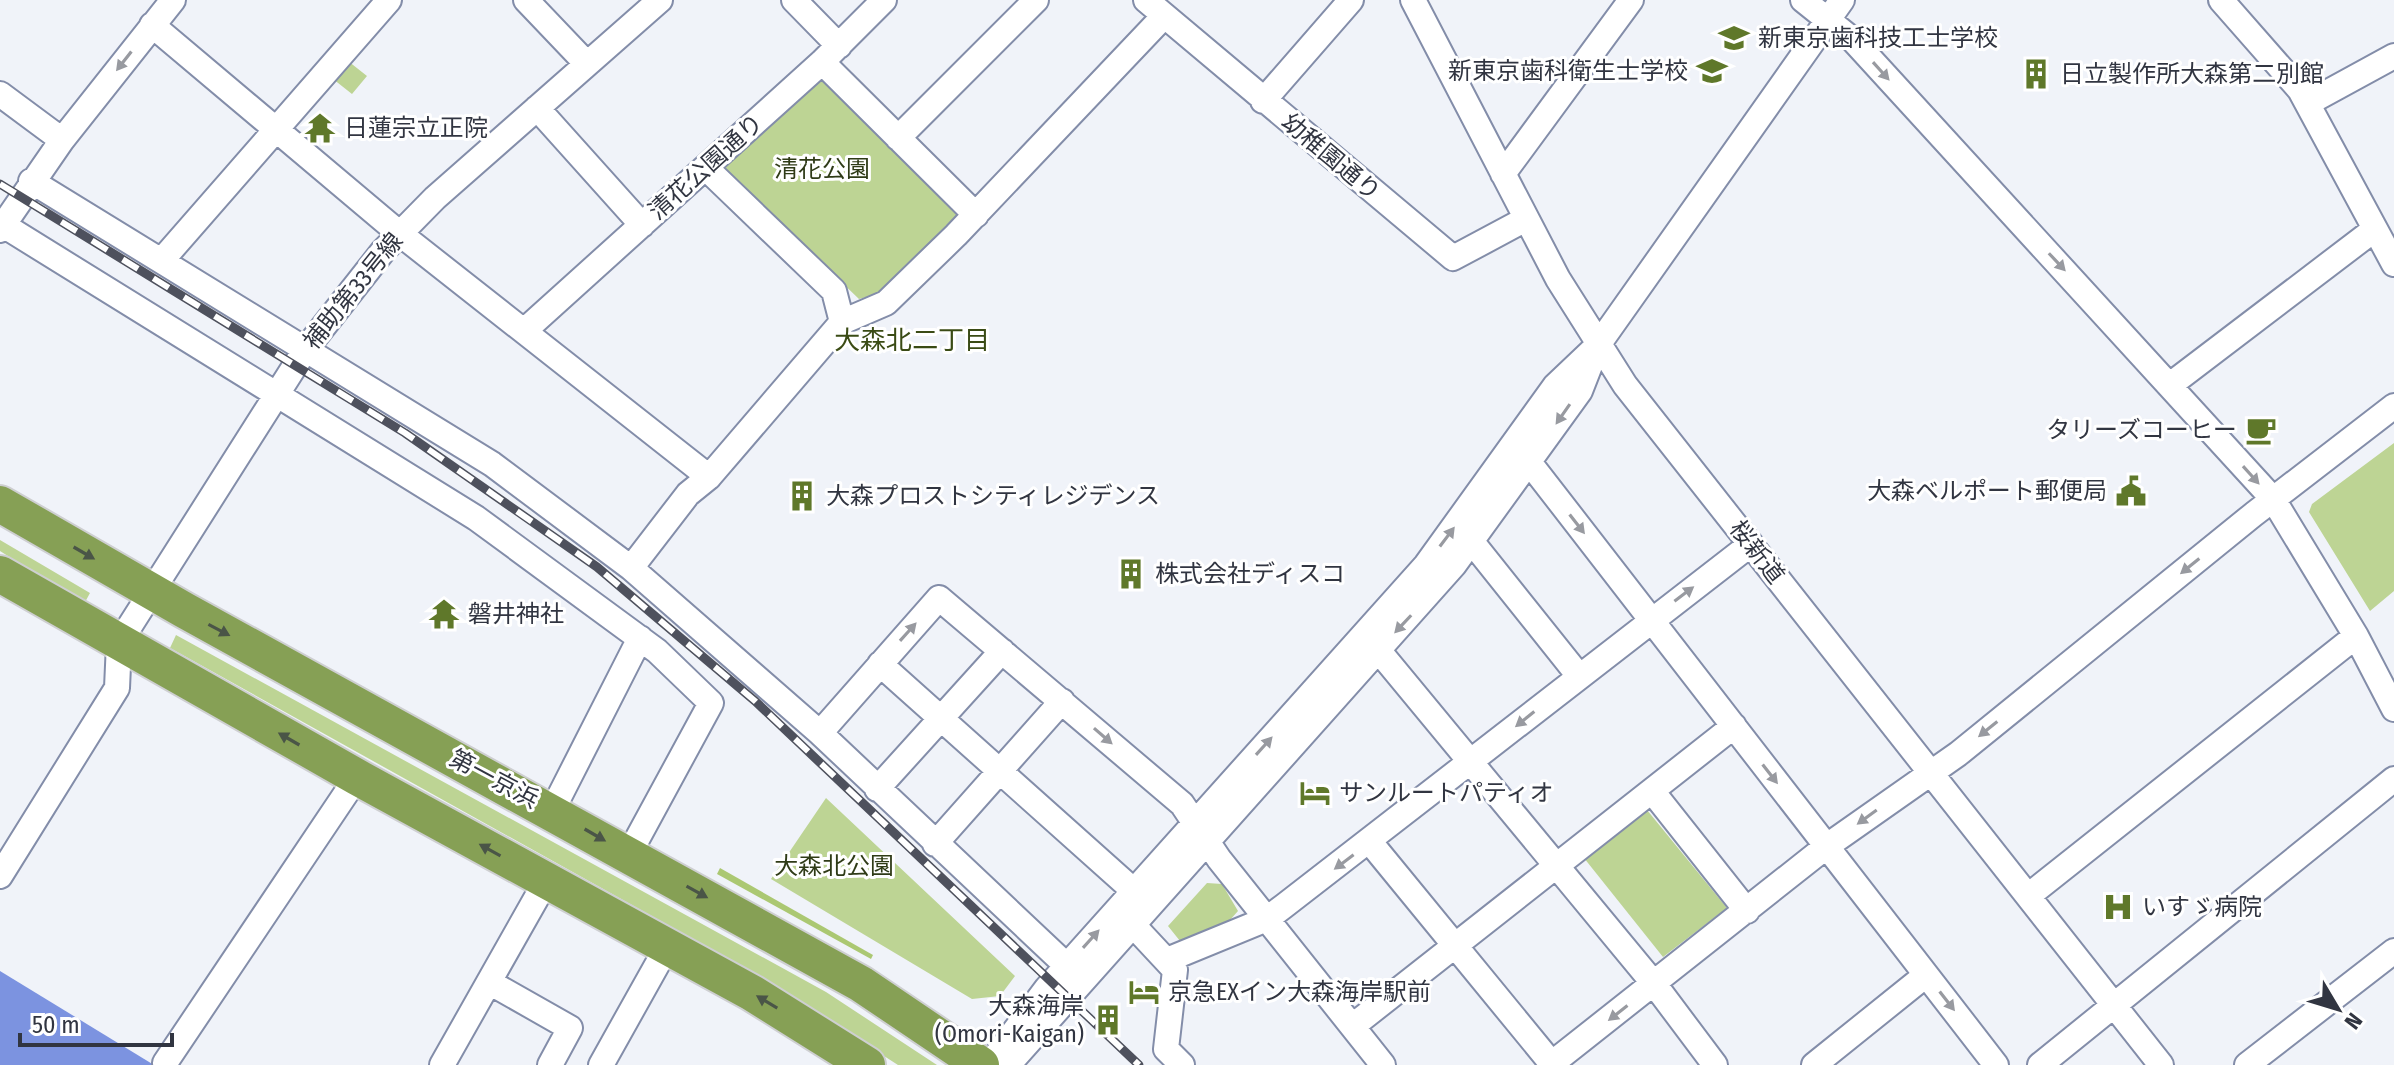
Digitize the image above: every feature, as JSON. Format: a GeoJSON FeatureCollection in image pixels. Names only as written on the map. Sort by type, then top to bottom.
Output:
{"type":"FeatureCollection","features":[{"type":"Feature","properties":{"kind":"highway","name":"第一京浜"},"geometry":{"type":"LineString","coordinates":[[0,504],[151,592],[861,984],[981,1065]]}},
{"type":"Feature","properties":{"kind":"highway"},"geometry":{"type":"LineString","coordinates":[[0,574],[357,777],[667,947],[828,1054],[867,1065]]}},
{"type":"Feature","properties":{"kind":"street"},"geometry":{"type":"LineString","coordinates":[[173,0],[31,181],[1,228],[476,518],[640,638],[711,703],[629,854]]}},
{"type":"Feature","properties":{"kind":"street"},"geometry":{"type":"LineString","coordinates":[[163,259],[389,0]]}},
{"type":"Feature","properties":{"kind":"street"},"geometry":{"type":"LineString","coordinates":[[526,0],[587,64]]}},
{"type":"Feature","properties":{"kind":"street","name":"補助第33号線"},"geometry":{"type":"LineString","coordinates":[[119,643],[305,350],[399,233],[660,0]]}},
{"type":"Feature","properties":{"kind":"street"},"geometry":{"type":"LineString","coordinates":[[794,0],[830,54],[898,138],[976,215]]}},
{"type":"Feature","properties":{"kind":"street","name":"清花公園通り"},"geometry":{"type":"LineString","coordinates":[[524,331],[830,54],[884,0]]}},
{"type":"Feature","properties":{"kind":"street"},"geometry":{"type":"LineString","coordinates":[[898,138],[1036,0]]}},
{"type":"Feature","properties":{"kind":"street"},"geometry":{"type":"LineString","coordinates":[[1263,101],[1351,0]]}},
{"type":"Feature","properties":{"kind":"street","name":"桜新道"},"geometry":{"type":"LineString","coordinates":[[1413,0],[1571,304],[1625,385],[2161,1065]]}},
{"type":"Feature","properties":{"kind":"street"},"geometry":{"type":"LineString","coordinates":[[1503,174],[1610,10],[1631,0]]}},
{"type":"Feature","properties":{"kind":"street"},"geometry":{"type":"LineString","coordinates":[[1803,0],[1834,9],[1853,40],[2273,499],[2356,636],[2394,709]]}},
{"type":"Feature","properties":{"kind":"street"},"geometry":{"type":"LineString","coordinates":[[2221,0],[2308,103],[2394,264]]}},
{"type":"Feature","properties":{"kind":"street"},"geometry":{"type":"LineString","coordinates":[[631,568],[688,494],[709,477],[842,322],[886,303],[976,215],[1155,8]]}},
{"type":"Feature","properties":{"kind":"street","name":"幼稚園通り"},"geometry":{"type":"LineString","coordinates":[[1155,8],[1453,258],[1526,219]]}},
{"type":"Feature","properties":{"kind":"street"},"geometry":{"type":"LineString","coordinates":[[1008,1065],[1133,925],[1201,833],[1426,565],[1555,386],[1598,345],[1834,9]]}},
{"type":"Feature","properties":{"kind":"street"},"geometry":{"type":"LineString","coordinates":[[152,25],[399,233],[709,477]]}},
{"type":"Feature","properties":{"kind":"street"},"geometry":{"type":"LineString","coordinates":[[2308,103],[2394,56]]}},
{"type":"Feature","properties":{"kind":"street"},"geometry":{"type":"LineString","coordinates":[[0,94],[62,140]]}},
{"type":"Feature","properties":{"kind":"street"},"geometry":{"type":"LineString","coordinates":[[537,108],[642,225]]}},
{"type":"Feature","properties":{"kind":"street"},"geometry":{"type":"LineString","coordinates":[[706,168],[834,291],[842,322]]}},
{"type":"Feature","properties":{"kind":"street"},"geometry":{"type":"LineString","coordinates":[[31,181],[163,259],[492,464],[631,568],[820,733],[1067,966]]}},
{"type":"Feature","properties":{"kind":"street"},"geometry":{"type":"LineString","coordinates":[[2170,385],[2375,229]]}},
{"type":"Feature","properties":{"kind":"street"},"geometry":{"type":"LineString","coordinates":[[989,1065],[1026,1011],[1134,891],[1201,833],[1378,650],[1472,542],[1580,391],[1598,345]]}},
{"type":"Feature","properties":{"kind":"street"},"geometry":{"type":"LineString","coordinates":[[1370,842],[1447,941],[1456,944],[1551,1064],[1655,985],[1827,846],[1931,773],[2394,406]]}},
{"type":"Feature","properties":{"kind":"street"},"geometry":{"type":"LineString","coordinates":[[1529,462],[1996,1065]]}},
{"type":"Feature","properties":{"kind":"street"},"geometry":{"type":"LineString","coordinates":[[1472,542],[1579,676]]}},
{"type":"Feature","properties":{"kind":"street"},"geometry":{"type":"LineString","coordinates":[[1167,960],[1267,919],[1751,544]]}},
{"type":"Feature","properties":{"kind":"street"},"geometry":{"type":"LineString","coordinates":[[820,733],[939,598],[1182,804],[1267,919],[1383,1065]]}},
{"type":"Feature","properties":{"kind":"street"},"geometry":{"type":"LineString","coordinates":[[2028,896],[2356,636]]}},
{"type":"Feature","properties":{"kind":"street"},"geometry":{"type":"LineString","coordinates":[[552,811],[640,638]]}},
{"type":"Feature","properties":{"kind":"street"},"geometry":{"type":"LineString","coordinates":[[0,876],[117,688],[119,643]]}},
{"type":"Feature","properties":{"kind":"street"},"geometry":{"type":"LineString","coordinates":[[1378,650],[1655,985],[1715,1065]]}},
{"type":"Feature","properties":{"kind":"street"},"geometry":{"type":"LineString","coordinates":[[877,789],[1002,651]]}},
{"type":"Feature","properties":{"kind":"street"},"geometry":{"type":"LineString","coordinates":[[880,664],[1134,891]]}},
{"type":"Feature","properties":{"kind":"street"},"geometry":{"type":"LineString","coordinates":[[935,844],[1062,701]]}},
{"type":"Feature","properties":{"kind":"street"},"geometry":{"type":"LineString","coordinates":[[1354,1025],[1734,726]]}},
{"type":"Feature","properties":{"kind":"street"},"geometry":{"type":"LineString","coordinates":[[165,1063],[357,777]]}},
{"type":"Feature","properties":{"kind":"street"},"geometry":{"type":"LineString","coordinates":[[2040,1065],[2394,779]]}},
{"type":"Feature","properties":{"kind":"street"},"geometry":{"type":"LineString","coordinates":[[1652,791],[1747,911]]}},
{"type":"Feature","properties":{"kind":"street"},"geometry":{"type":"LineString","coordinates":[[442,1065],[546,881]]}},
{"type":"Feature","properties":{"kind":"street"},"geometry":{"type":"LineString","coordinates":[[1133,925],[1175,970],[1166,1049],[1182,1065]]}},
{"type":"Feature","properties":{"kind":"street"},"geometry":{"type":"LineString","coordinates":[[601,1065],[667,947]]}},
{"type":"Feature","properties":{"kind":"street"},"geometry":{"type":"LineString","coordinates":[[2247,1065],[2394,951]]}},
{"type":"Feature","properties":{"kind":"street"},"geometry":{"type":"LineString","coordinates":[[1814,1065],[1926,975]]}},
{"type":"Feature","properties":{"kind":"street"},"geometry":{"type":"LineString","coordinates":[[489,982],[570,1028],[550,1065]]}},
{"type":"Feature","properties":{"kind":"green space"},"geometry":{"type":"Polygon","coordinates":[[[348,61],[367,76],[352,94],[333,79],[348,61]]]}},
{"type":"Feature","properties":{"kind":"green space","name":"清花公園"},"geometry":{"type":"Polygon","coordinates":[[[823,75],[960,212],[882,293],[859,299],[722,167],[823,75]]]}},
{"type":"Feature","properties":{"kind":"green space"},"geometry":{"type":"Polygon","coordinates":[[[2394,443],[2394,591],[2370,611],[2309,512],[2312,504],[2394,443]]]}},
{"type":"Feature","properties":{"kind":"green space"},"geometry":{"type":"Polygon","coordinates":[[[0,540],[90,593],[84,604],[0,551],[0,540]]]}},
{"type":"Feature","properties":{"kind":"green space"},"geometry":{"type":"Polygon","coordinates":[[[176,635],[826,992],[937,1065],[898,1065],[763,978],[170,648],[176,635]]]}},
{"type":"Feature","properties":{"kind":"green space","name":"大森北公園"},"geometry":{"type":"Polygon","coordinates":[[[826,798],[1015,976],[1000,996],[972,999],[771,879],[826,798]]]}},
{"type":"Feature","properties":{"kind":"green space"},"geometry":{"type":"Polygon","coordinates":[[[1647,810],[1727,908],[1663,957],[1584,858],[1647,810]]]}},
{"type":"Feature","properties":{"kind":"green space"},"geometry":{"type":"Polygon","coordinates":[[[720,868],[873,955],[871,959],[717,874],[720,868]]]}},
{"type":"Feature","properties":{"kind":"green space"},"geometry":{"type":"Polygon","coordinates":[[[1207,883],[1222,884],[1238,911],[1230,920],[1180,941],[1168,926],[1207,883]]]}},
{"type":"Feature","properties":{"kind":"water"},"geometry":{"type":"Polygon","coordinates":[[[0,971],[154,1065],[0,1065],[0,971]]]}},
{"type":"Feature","properties":{"kind":"railway"},"geometry":{"type":"LineString","coordinates":[[0,184],[405,433],[597,567],[755,701],[1139,1065]]}},
{"type":"Feature","properties":{"kind":"place","name":"新東京歯科技工士学校"},"geometry":{"type":"Point","coordinates":[1734,38]}},
{"type":"Feature","properties":{"kind":"place","name":"新東京歯科衛生士学校"},"geometry":{"type":"Point","coordinates":[1712,71]}},
{"type":"Feature","properties":{"kind":"place","name":"日立製作所大森第二別館"},"geometry":{"type":"Point","coordinates":[2036,74]}},
{"type":"Feature","properties":{"kind":"place","name":"日蓮宗立正院"},"geometry":{"type":"Point","coordinates":[320,128]}},
{"type":"Feature","properties":{"kind":"place","name":"タリーズコーヒー"},"geometry":{"type":"Point","coordinates":[2261,430]}},
{"type":"Feature","properties":{"kind":"place","name":"大森ベルポート郵便局"},"geometry":{"type":"Point","coordinates":[2131,491]}},
{"type":"Feature","properties":{"kind":"place","name":"大森プロストシティレジデンス"},"geometry":{"type":"Point","coordinates":[802,496]}},
{"type":"Feature","properties":{"kind":"place","name":"株式会社ディスコ"},"geometry":{"type":"Point","coordinates":[1131,574]}},
{"type":"Feature","properties":{"kind":"place","name":"磐井神社"},"geometry":{"type":"Point","coordinates":[444,614]}},
{"type":"Feature","properties":{"kind":"place","name":"サンルートパティオ"},"geometry":{"type":"Point","coordinates":[1315,793]}},
{"type":"Feature","properties":{"kind":"place","name":"いすゞ病院"},"geometry":{"type":"Point","coordinates":[2118,907]}},
{"type":"Feature","properties":{"kind":"place","name":"京急EXイン大森海岸駅前"},"geometry":{"type":"Point","coordinates":[1144,992]}},
{"type":"Feature","properties":{"kind":"place","name":"大森海岸 (Omori-Kaigan)"},"geometry":{"type":"Point","coordinates":[1108,1020]}},
{"type":"Feature","properties":{"kind":"district","name":"大森北二丁目"},"geometry":{"type":"Point","coordinates":[912,340]}}]}
